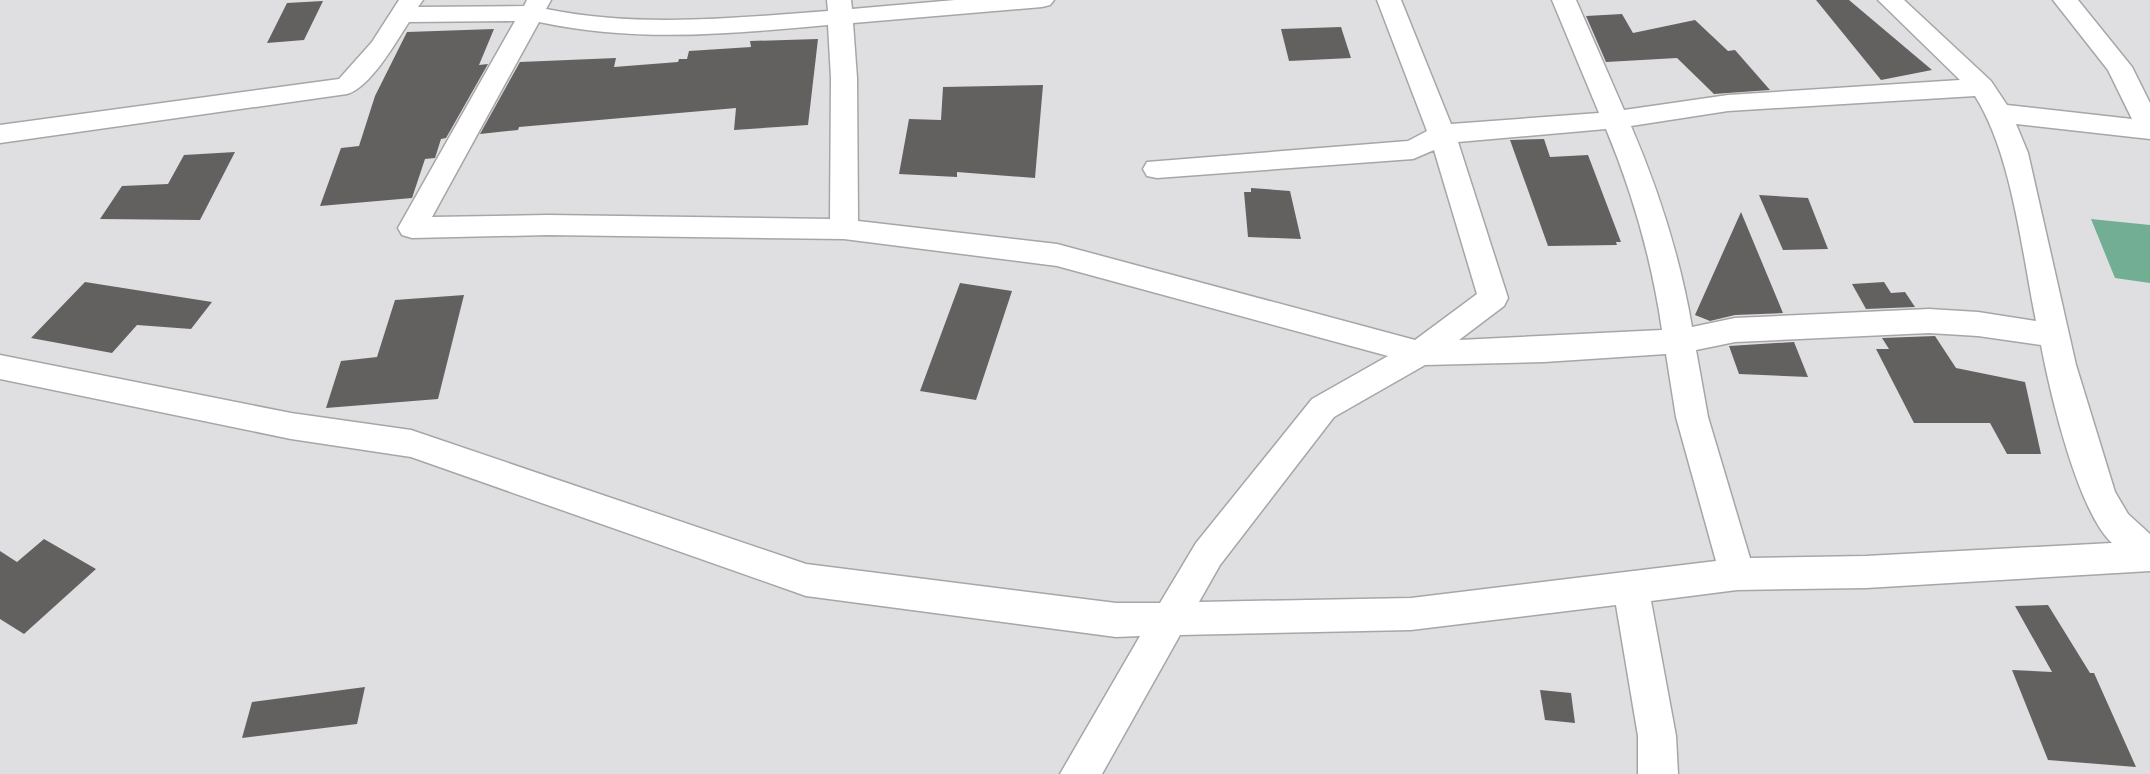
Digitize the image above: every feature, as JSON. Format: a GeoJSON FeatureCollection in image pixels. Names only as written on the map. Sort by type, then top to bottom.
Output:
{"type":"FeatureCollection","features":[{"type":"Feature","properties":{"kind":"street"},"geometry":{"type":"LineString","coordinates":[[0,134],[347,86],[381,47],[406,8],[536,7],[584,24],[647,29],[838,9],[1042,0]]}},
{"type":"Feature","properties":{"kind":"street"},"geometry":{"type":"LineString","coordinates":[[1080,774],[1208,554],[1323,408],[1420,354],[1493,298],[1443,134],[1389,0]]}},
{"type":"Feature","properties":{"kind":"street"},"geometry":{"type":"LineString","coordinates":[[1564,0],[1643,186],[1681,341],[1692,417],[1737,574]]}},
{"type":"Feature","properties":{"kind":"street"},"geometry":{"type":"LineString","coordinates":[[1890,0],[1982,87],[1999,113],[2015,153],[2054,336],[2099,496],[2116,525],[2148,556]]}},
{"type":"Feature","properties":{"kind":"street"},"geometry":{"type":"LineString","coordinates":[[2065,0],[2119,66],[2150,129]]}},
{"type":"Feature","properties":{"kind":"street"},"geometry":{"type":"LineString","coordinates":[[536,7],[412,228],[548,225],[844,229],[1057,255],[1420,354],[1681,341],[1735,330],[1929,321],[1978,324],[2054,336]]}},
{"type":"Feature","properties":{"kind":"street"},"geometry":{"type":"LineString","coordinates":[[838,9],[844,78],[844,229]]}},
{"type":"Feature","properties":{"kind":"street"},"geometry":{"type":"LineString","coordinates":[[1157,169],[1413,150],[1443,134],[1615,120],[1728,103],[1982,87]]}},
{"type":"Feature","properties":{"kind":"street"},"geometry":{"type":"LineString","coordinates":[[1999,113],[2150,129]]}},
{"type":"Feature","properties":{"kind":"street"},"geometry":{"type":"LineString","coordinates":[[0,367],[291,426],[411,444],[806,580],[1116,620],[1412,614],[1737,574],[2012,565],[2148,556]]}},
{"type":"Feature","properties":{"kind":"street"},"geometry":{"type":"LineString","coordinates":[[1631,589],[1657,736],[1658,774]]}},
{"type":"Feature","properties":{"kind":"green space"},"geometry":{"type":"Polygon","coordinates":[[[2091,219],[2150,225],[2150,283],[2115,278],[2091,219]]]}},
{"type":"Feature","properties":{"kind":"building"},"geometry":{"type":"Polygon","coordinates":[[[1816,0],[1849,0],[1932,70],[1881,80],[1816,0]]]}},
{"type":"Feature","properties":{"kind":"building"},"geometry":{"type":"Polygon","coordinates":[[[323,1],[304,40],[267,43],[287,3],[323,1]]]}},
{"type":"Feature","properties":{"kind":"building"},"geometry":{"type":"Polygon","coordinates":[[[1622,14],[1633,33],[1695,20],[1728,51],[1735,50],[1770,90],[1714,94],[1677,58],[1606,62],[1586,16],[1622,14]]]}},
{"type":"Feature","properties":{"kind":"building"},"geometry":{"type":"Polygon","coordinates":[[[1341,27],[1351,58],[1289,61],[1281,29],[1341,27]]]}},
{"type":"Feature","properties":{"kind":"building"},"geometry":{"type":"Polygon","coordinates":[[[494,29],[479,65],[488,64],[446,138],[441,139],[435,158],[425,159],[412,198],[320,206],[341,148],[359,146],[375,96],[407,32],[494,29]]]}},
{"type":"Feature","properties":{"kind":"building"},"geometry":{"type":"Polygon","coordinates":[[[818,39],[808,125],[734,130],[736,108],[519,127],[518,130],[480,134],[520,62],[616,58],[614,67],[678,62],[679,59],[687,59],[689,51],[751,47],[750,41],[818,39]]]}},
{"type":"Feature","properties":{"kind":"building"},"geometry":{"type":"Polygon","coordinates":[[[1043,85],[1035,178],[957,172],[957,177],[899,174],[909,119],[941,120],[943,87],[1043,85]]]}},
{"type":"Feature","properties":{"kind":"building"},"geometry":{"type":"Polygon","coordinates":[[[1544,139],[1550,157],[1588,155],[1621,242],[1616,242],[1617,245],[1548,246],[1510,140],[1544,139]]]}},
{"type":"Feature","properties":{"kind":"building"},"geometry":{"type":"Polygon","coordinates":[[[235,152],[200,220],[100,219],[122,186],[168,184],[184,155],[235,152]]]}},
{"type":"Feature","properties":{"kind":"building"},"geometry":{"type":"Polygon","coordinates":[[[1251,188],[1290,191],[1301,239],[1248,237],[1244,192],[1251,192],[1251,188]]]}},
{"type":"Feature","properties":{"kind":"building"},"geometry":{"type":"Polygon","coordinates":[[[1759,195],[1808,198],[1828,249],[1783,250],[1759,195]]]}},
{"type":"Feature","properties":{"kind":"building"},"geometry":{"type":"Polygon","coordinates":[[[1741,212],[1783,313],[1735,315],[1710,321],[1695,315],[1741,212]]]}},
{"type":"Feature","properties":{"kind":"building"},"geometry":{"type":"Polygon","coordinates":[[[85,282],[212,302],[191,329],[137,325],[112,353],[31,338],[85,282]]]}},
{"type":"Feature","properties":{"kind":"building"},"geometry":{"type":"Polygon","coordinates":[[[1884,282],[1891,293],[1905,292],[1915,307],[1866,309],[1852,284],[1884,282]]]}},
{"type":"Feature","properties":{"kind":"building"},"geometry":{"type":"Polygon","coordinates":[[[960,283],[1012,291],[976,400],[920,391],[960,283]]]}},
{"type":"Feature","properties":{"kind":"building"},"geometry":{"type":"Polygon","coordinates":[[[464,295],[438,399],[326,408],[341,361],[377,357],[395,300],[464,295]]]}},
{"type":"Feature","properties":{"kind":"building"},"geometry":{"type":"Polygon","coordinates":[[[1935,336],[1956,368],[2025,382],[2041,454],[2007,454],[1990,423],[1914,423],[1876,349],[1889,349],[1882,338],[1935,336]]]}},
{"type":"Feature","properties":{"kind":"building"},"geometry":{"type":"Polygon","coordinates":[[[1794,342],[1808,377],[1739,374],[1729,346],[1794,342]]]}},
{"type":"Feature","properties":{"kind":"building"},"geometry":{"type":"Polygon","coordinates":[[[44,539],[96,569],[24,634],[0,619],[0,551],[17,562],[44,539]]]}},
{"type":"Feature","properties":{"kind":"building"},"geometry":{"type":"Polygon","coordinates":[[[2048,605],[2090,673],[2094,673],[2136,767],[2048,760],[2012,670],[2052,672],[2015,606],[2048,605]]]}},
{"type":"Feature","properties":{"kind":"building"},"geometry":{"type":"Polygon","coordinates":[[[365,687],[357,724],[242,738],[252,702],[365,687]]]}},
{"type":"Feature","properties":{"kind":"building"},"geometry":{"type":"Polygon","coordinates":[[[1540,690],[1571,693],[1575,723],[1545,720],[1540,690]]]}}]}
